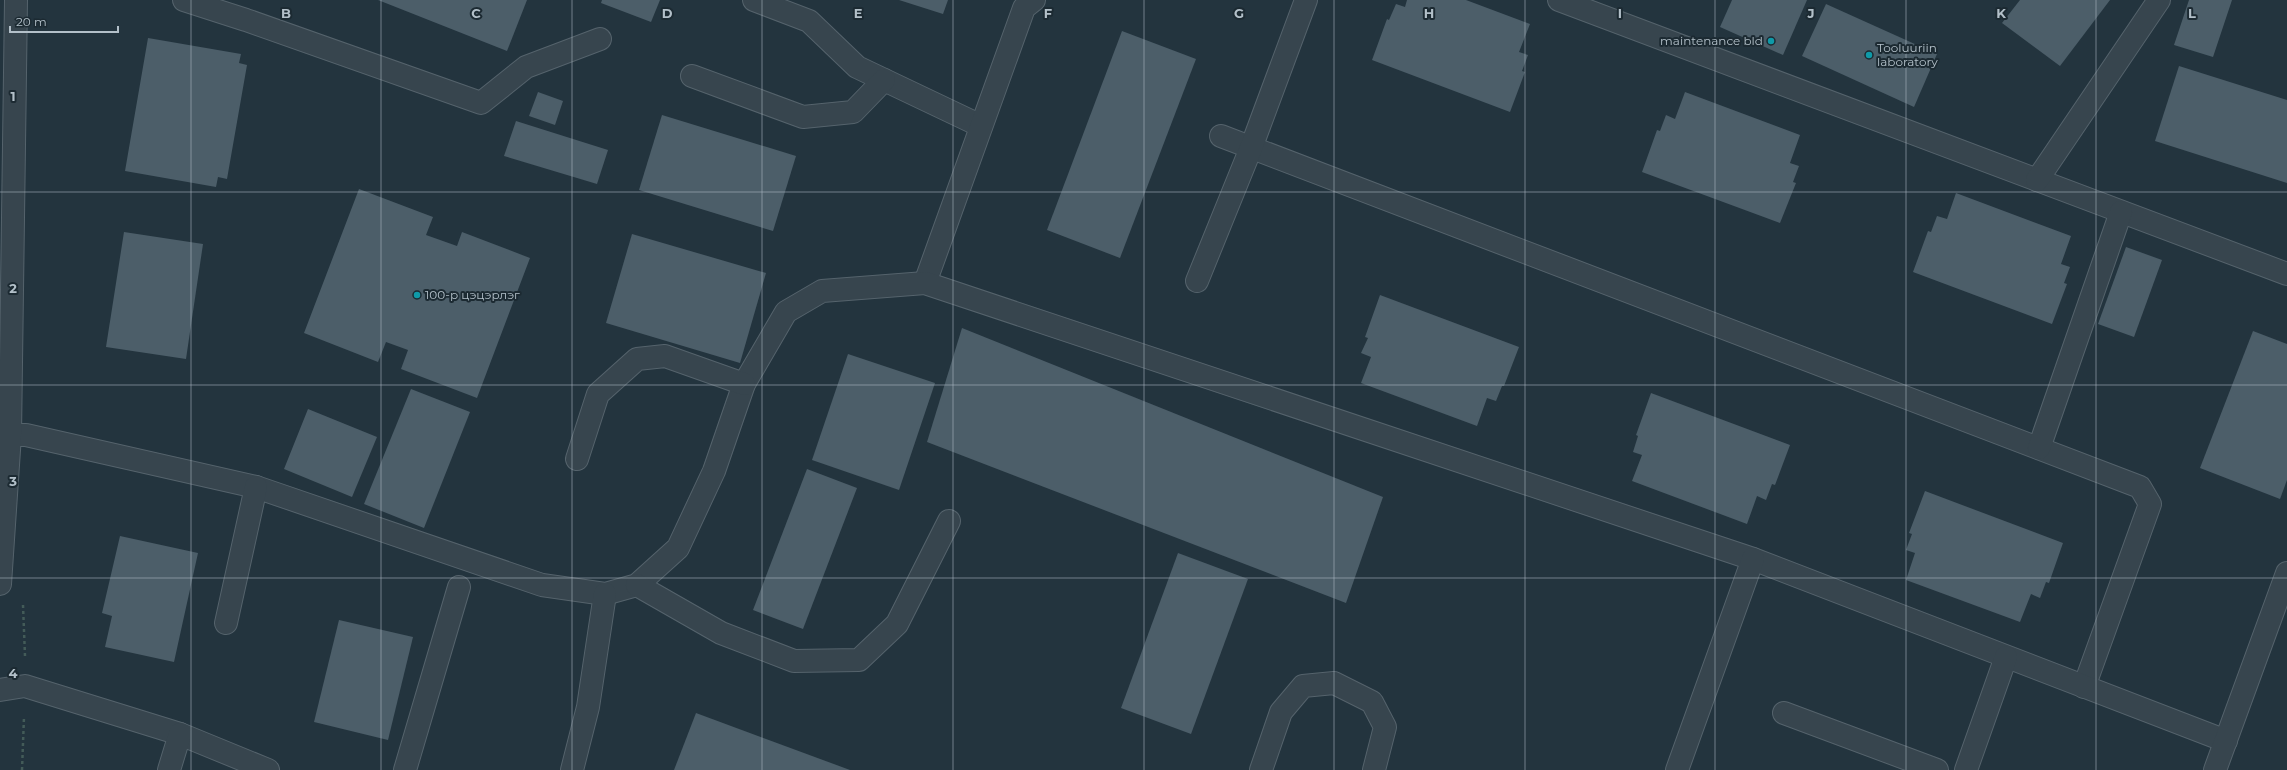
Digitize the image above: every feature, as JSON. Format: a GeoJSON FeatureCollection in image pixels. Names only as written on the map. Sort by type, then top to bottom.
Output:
{"type":"FeatureCollection","features":[{"type":"Feature","properties":{"kind":"street"},"geometry":{"type":"LineString","coordinates":[[0,584],[16,0]]}},
{"type":"Feature","properties":{"kind":"street"},"geometry":{"type":"LineString","coordinates":[[184,0],[246,20],[481,103],[526,67],[600,39]]}},
{"type":"Feature","properties":{"kind":"street"},"geometry":{"type":"LineString","coordinates":[[754,0],[809,21],[857,67],[981,126]]}},
{"type":"Feature","properties":{"kind":"street"},"geometry":{"type":"LineString","coordinates":[[925,283],[1024,8],[1034,0]]}},
{"type":"Feature","properties":{"kind":"street"},"geometry":{"type":"LineString","coordinates":[[1197,281],[1252,148],[1306,0]]}},
{"type":"Feature","properties":{"kind":"street"},"geometry":{"type":"LineString","coordinates":[[1559,0],[2287,274]]}},
{"type":"Feature","properties":{"kind":"street"},"geometry":{"type":"LineString","coordinates":[[2038,180],[2158,0]]}},
{"type":"Feature","properties":{"kind":"street"},"geometry":{"type":"LineString","coordinates":[[692,76],[802,117],[853,112],[884,80]]}},
{"type":"Feature","properties":{"kind":"street"},"geometry":{"type":"LineString","coordinates":[[1221,136],[2140,487],[2150,504],[2084,687]]}},
{"type":"Feature","properties":{"kind":"street"},"geometry":{"type":"LineString","coordinates":[[2039,448],[2121,212]]}},
{"type":"Feature","properties":{"kind":"street"},"geometry":{"type":"LineString","coordinates":[[5,435],[26,435],[256,487],[542,585],[605,594],[637,585],[678,548],[714,471],[744,384],[786,312],[822,291],[925,283],[1753,559],[2226,741]]}},
{"type":"Feature","properties":{"kind":"street"},"geometry":{"type":"LineString","coordinates":[[577,459],[598,394],[637,359],[665,356],[744,384]]}},
{"type":"Feature","properties":{"kind":"street"},"geometry":{"type":"LineString","coordinates":[[226,623],[256,487]]}},
{"type":"Feature","properties":{"kind":"street"},"geometry":{"type":"LineString","coordinates":[[637,585],[721,633],[794,661],[860,660],[897,624],[949,521]]}},
{"type":"Feature","properties":{"kind":"street"},"geometry":{"type":"LineString","coordinates":[[1677,770],[1753,559]]}},
{"type":"Feature","properties":{"kind":"street"},"geometry":{"type":"LineString","coordinates":[[2215,770],[2287,573]]}},
{"type":"Feature","properties":{"kind":"street"},"geometry":{"type":"LineString","coordinates":[[405,770],[459,587]]}},
{"type":"Feature","properties":{"kind":"street"},"geometry":{"type":"LineString","coordinates":[[572,770],[588,707],[605,594]]}},
{"type":"Feature","properties":{"kind":"street"},"geometry":{"type":"LineString","coordinates":[[1966,770],[2006,657]]}},
{"type":"Feature","properties":{"kind":"street"},"geometry":{"type":"LineString","coordinates":[[1261,770],[1281,712],[1303,686],[1334,683],[1372,702],[1385,727],[1374,770]]}},
{"type":"Feature","properties":{"kind":"street"},"geometry":{"type":"LineString","coordinates":[[0,690],[26,686],[180,734],[268,770]]}},
{"type":"Feature","properties":{"kind":"street"},"geometry":{"type":"LineString","coordinates":[[1784,713],[1937,770]]}},
{"type":"Feature","properties":{"kind":"street"},"geometry":{"type":"LineString","coordinates":[[169,770],[180,734]]}},
{"type":"Feature","properties":{"kind":"building"},"geometry":{"type":"Polygon","coordinates":[[[378,0],[527,0],[507,51],[378,0]]]}},
{"type":"Feature","properties":{"kind":"building"},"geometry":{"type":"Polygon","coordinates":[[[602,0],[660,0],[651,22],[601,3],[602,0]]]}},
{"type":"Feature","properties":{"kind":"building"},"geometry":{"type":"Polygon","coordinates":[[[899,0],[948,0],[943,14],[899,0]]]}},
{"type":"Feature","properties":{"kind":"building"},"geometry":{"type":"Polygon","coordinates":[[[1407,0],[1466,0],[1530,24],[1519,52],[1528,55],[1522,71],[1525,72],[1510,112],[1372,60],[1387,19],[1389,20],[1396,4],[1405,7],[1407,0]]]}},
{"type":"Feature","properties":{"kind":"building","name":"maintenance bld"},"geometry":{"type":"Polygon","coordinates":[[[1732,0],[1807,0],[1783,55],[1720,27],[1732,0]]]}},
{"type":"Feature","properties":{"kind":"building"},"geometry":{"type":"Polygon","coordinates":[[[2020,0],[2110,0],[2060,66],[2002,23],[2020,0]]]}},
{"type":"Feature","properties":{"kind":"building"},"geometry":{"type":"Polygon","coordinates":[[[2189,0],[2232,0],[2213,57],[2174,45],[2189,0]]]}},
{"type":"Feature","properties":{"kind":"building","name":"Tooluuriin laboratory"},"geometry":{"type":"Polygon","coordinates":[[[1826,4],[1937,54],[1914,107],[1802,56],[1826,4]]]}},
{"type":"Feature","properties":{"kind":"building"},"geometry":{"type":"Polygon","coordinates":[[[1122,31],[1196,59],[1120,258],[1047,230],[1122,31]]]}},
{"type":"Feature","properties":{"kind":"building"},"geometry":{"type":"Polygon","coordinates":[[[148,38],[241,54],[239,63],[247,65],[227,179],[218,177],[216,187],[125,171],[148,38]]]}},
{"type":"Feature","properties":{"kind":"building"},"geometry":{"type":"Polygon","coordinates":[[[2179,66],[2287,100],[2287,183],[2155,141],[2179,66]]]}},
{"type":"Feature","properties":{"kind":"building"},"geometry":{"type":"Polygon","coordinates":[[[538,92],[563,101],[555,125],[529,116],[538,92]]]}},
{"type":"Feature","properties":{"kind":"building"},"geometry":{"type":"Polygon","coordinates":[[[1685,92],[1800,135],[1790,163],[1799,166],[1793,182],[1796,183],[1780,223],[1642,172],[1657,130],[1660,131],[1666,115],[1675,119],[1685,92]]]}},
{"type":"Feature","properties":{"kind":"building"},"geometry":{"type":"Polygon","coordinates":[[[662,115],[796,156],[773,231],[639,190],[662,115]]]}},
{"type":"Feature","properties":{"kind":"building"},"geometry":{"type":"Polygon","coordinates":[[[516,121],[608,150],[597,184],[504,156],[516,121]]]}},
{"type":"Feature","properties":{"kind":"building","name":"100-р цэцэрлэг"},"geometry":{"type":"Polygon","coordinates":[[[359,189],[433,217],[426,235],[457,246],[462,232],[530,258],[477,398],[401,369],[408,350],[386,342],[378,362],[304,333],[359,189]]]}},
{"type":"Feature","properties":{"kind":"building"},"geometry":{"type":"Polygon","coordinates":[[[1956,193],[2071,236],[2061,264],[2070,267],[2064,283],[2067,284],[2052,324],[1913,272],[1928,231],[1931,232],[1937,216],[1947,219],[1956,193]]]}},
{"type":"Feature","properties":{"kind":"building"},"geometry":{"type":"Polygon","coordinates":[[[124,232],[203,244],[186,359],[106,347],[124,232]]]}},
{"type":"Feature","properties":{"kind":"building"},"geometry":{"type":"Polygon","coordinates":[[[632,234],[766,273],[740,363],[606,323],[632,234]]]}},
{"type":"Feature","properties":{"kind":"building"},"geometry":{"type":"Polygon","coordinates":[[[2126,247],[2162,260],[2134,337],[2098,324],[2126,247]]]}},
{"type":"Feature","properties":{"kind":"building"},"geometry":{"type":"Polygon","coordinates":[[[1380,295],[1519,347],[1504,386],[1502,386],[1496,401],[1487,398],[1477,426],[1361,383],[1371,357],[1361,353],[1368,338],[1365,337],[1380,295]]]}},
{"type":"Feature","properties":{"kind":"building"},"geometry":{"type":"Polygon","coordinates":[[[962,328],[1383,497],[1346,603],[927,442],[962,328]]]}},
{"type":"Feature","properties":{"kind":"building"},"geometry":{"type":"Polygon","coordinates":[[[2253,331],[2287,344],[2287,480],[2280,499],[2200,468],[2253,331]]]}},
{"type":"Feature","properties":{"kind":"building"},"geometry":{"type":"Polygon","coordinates":[[[848,354],[935,383],[899,490],[812,460],[848,354]]]}},
{"type":"Feature","properties":{"kind":"building"},"geometry":{"type":"Polygon","coordinates":[[[411,389],[470,412],[424,528],[364,504],[411,389]]]}},
{"type":"Feature","properties":{"kind":"building"},"geometry":{"type":"Polygon","coordinates":[[[1651,393],[1790,445],[1775,485],[1772,484],[1766,500],[1757,496],[1747,524],[1632,481],[1642,455],[1633,452],[1638,436],[1636,435],[1651,393]]]}},
{"type":"Feature","properties":{"kind":"building"},"geometry":{"type":"Polygon","coordinates":[[[308,409],[377,437],[352,497],[284,469],[308,409]]]}},
{"type":"Feature","properties":{"kind":"building"},"geometry":{"type":"Polygon","coordinates":[[[807,469],[857,488],[803,629],[753,610],[807,469]]]}},
{"type":"Feature","properties":{"kind":"building"},"geometry":{"type":"Polygon","coordinates":[[[1925,491],[2063,543],[2049,583],[2046,582],[2040,598],[2031,594],[2020,622],[1906,580],[1915,553],[1906,550],[1912,534],[1909,533],[1925,491]]]}},
{"type":"Feature","properties":{"kind":"building"},"geometry":{"type":"Polygon","coordinates":[[[120,536],[198,553],[174,662],[105,647],[112,616],[102,613],[120,536]]]}},
{"type":"Feature","properties":{"kind":"building"},"geometry":{"type":"Polygon","coordinates":[[[1178,553],[1248,579],[1191,734],[1121,708],[1178,553]]]}},
{"type":"Feature","properties":{"kind":"building"},"geometry":{"type":"Polygon","coordinates":[[[339,620],[413,637],[388,740],[314,722],[339,620]]]}},
{"type":"Feature","properties":{"kind":"building"},"geometry":{"type":"Polygon","coordinates":[[[696,713],[850,770],[674,770],[696,713]]]}},
{"type":"Feature","properties":{"kind":"place","name":"maintenance bld"},"geometry":{"type":"Point","coordinates":[1771,41]}},
{"type":"Feature","properties":{"kind":"place","name":"Tooluuriin laboratory"},"geometry":{"type":"Point","coordinates":[1869,55]}},
{"type":"Feature","properties":{"kind":"place","name":"100-р цэцэрлэг"},"geometry":{"type":"Point","coordinates":[417,295]}}]}
